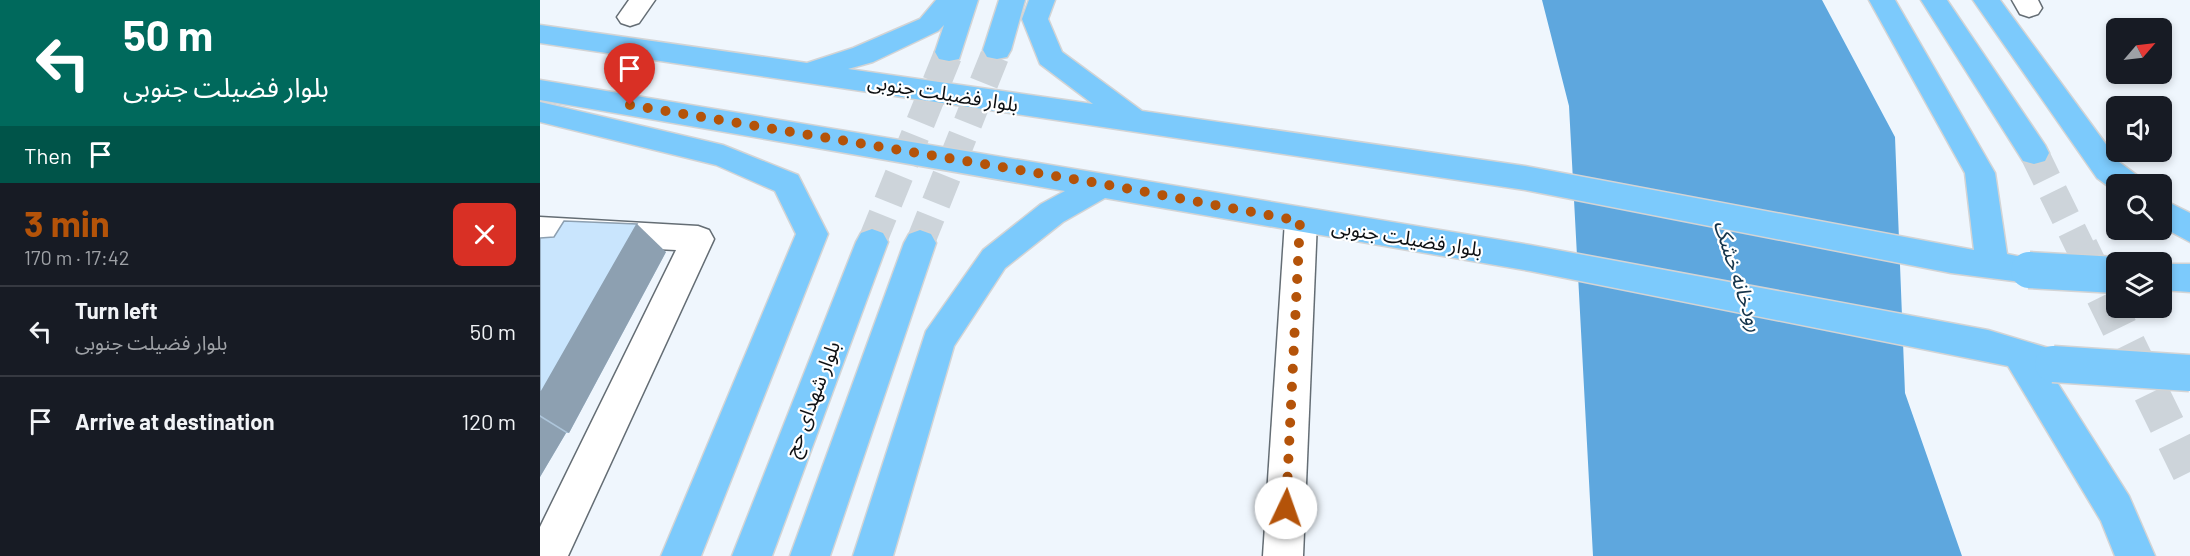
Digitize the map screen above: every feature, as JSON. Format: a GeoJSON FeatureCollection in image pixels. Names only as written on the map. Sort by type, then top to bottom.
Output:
{"type":"FeatureCollection","features":[{"type":"Feature","properties":{"kind":"main road"},"geometry":{"type":"LineString","coordinates":[[807,72],[863,55],[929,25],[951,0]]}},
{"type":"Feature","properties":{"kind":"main road"},"geometry":{"type":"LineString","coordinates":[[949,52],[965,0]]}},
{"type":"Feature","properties":{"kind":"main road"},"geometry":{"type":"LineString","coordinates":[[997,50],[1012,0]]}},
{"type":"Feature","properties":{"kind":"main road"},"geometry":{"type":"LineString","coordinates":[[1042,0],[1035,19],[1050,57],[1136,122]]}},
{"type":"Feature","properties":{"kind":"main road"},"geometry":{"type":"LineString","coordinates":[[1882,0],[1980,173],[1992,265]]}},
{"type":"Feature","properties":{"kind":"main road"},"geometry":{"type":"LineString","coordinates":[[1934,0],[2034,153]]}},
{"type":"Feature","properties":{"kind":"main road"},"geometry":{"type":"LineString","coordinates":[[1986,0],[2108,170],[2113,174]]}},
{"type":"Feature","properties":{"kind":"main road","name":"بلوار فضیلت جنوبی"},"geometry":{"type":"LineString","coordinates":[[540,34],[1525,178],[1951,260],[2030,270],[2106,274]]}},
{"type":"Feature","properties":{"kind":"main road","name":"بلوار فضیلت جنوبی"},"geometry":{"type":"LineString","coordinates":[[540,90],[1103,184],[1300,221],[1530,258],[2020,354],[2190,373]]}},
{"type":"Feature","properties":{"kind":"main road"},"geometry":{"type":"LineString","coordinates":[[540,112],[723,156],[787,183],[812,234],[681,556]]}},
{"type":"Feature","properties":{"kind":"main road"},"geometry":{"type":"LineString","coordinates":[[873,556],[938,341],[994,259],[1052,213],[1103,184]]}},
{"type":"Feature","properties":{"kind":"main road"},"geometry":{"type":"LineString","coordinates":[[2172,218],[2190,230]]}},
{"type":"Feature","properties":{"kind":"main road","name":"بلوار شهدای حج"},"geometry":{"type":"LineString","coordinates":[[752,556],[873,242]]}},
{"type":"Feature","properties":{"kind":"main road"},"geometry":{"type":"LineString","coordinates":[[810,556],[920,243]]}},
{"type":"Feature","properties":{"kind":"main road"},"geometry":{"type":"LineString","coordinates":[[2020,354],[2115,509],[2135,556]]}},
{"type":"Feature","properties":{"kind":"street"},"geometry":{"type":"LineString","coordinates":[[1283,556],[1300,221]]}},
{"type":"Feature","properties":{"kind":"street"},"geometry":{"type":"LineString","coordinates":[[540,230],[698,239],[547,556]]}},
{"type":"Feature","properties":{"kind":"water","name":"رودخانه خشک"},"geometry":{"type":"Polygon","coordinates":[[[1542,0],[1822,0],[1895,137],[1905,393],[1962,556],[1593,556],[1569,106],[1542,0]]]}},
{"type":"Feature","properties":{"kind":"building"},"geometry":{"type":"Polygon","coordinates":[[[564,221],[637,224],[540,394],[540,238],[554,237],[564,221]]]}},
{"type":"Feature","properties":{"kind":"tunnel"},"geometry":{"type":"LineString","coordinates":[[920,243],[997,50]]}},
{"type":"Feature","properties":{"kind":"tunnel"},"geometry":{"type":"LineString","coordinates":[[872,242],[949,52]]}},
{"type":"Feature","properties":{"kind":"tunnel"},"geometry":{"type":"LineString","coordinates":[[2034,153],[2081,249]]}},
{"type":"Feature","properties":{"kind":"tunnel"},"geometry":{"type":"LineString","coordinates":[[2080,247],[2190,472]]}},
{"type":"Feature","properties":{"kind":"route"},"geometry":{"type":"LineString","coordinates":[[630,105],[1103,184],[1300,221],[1286,508]]}}]}
